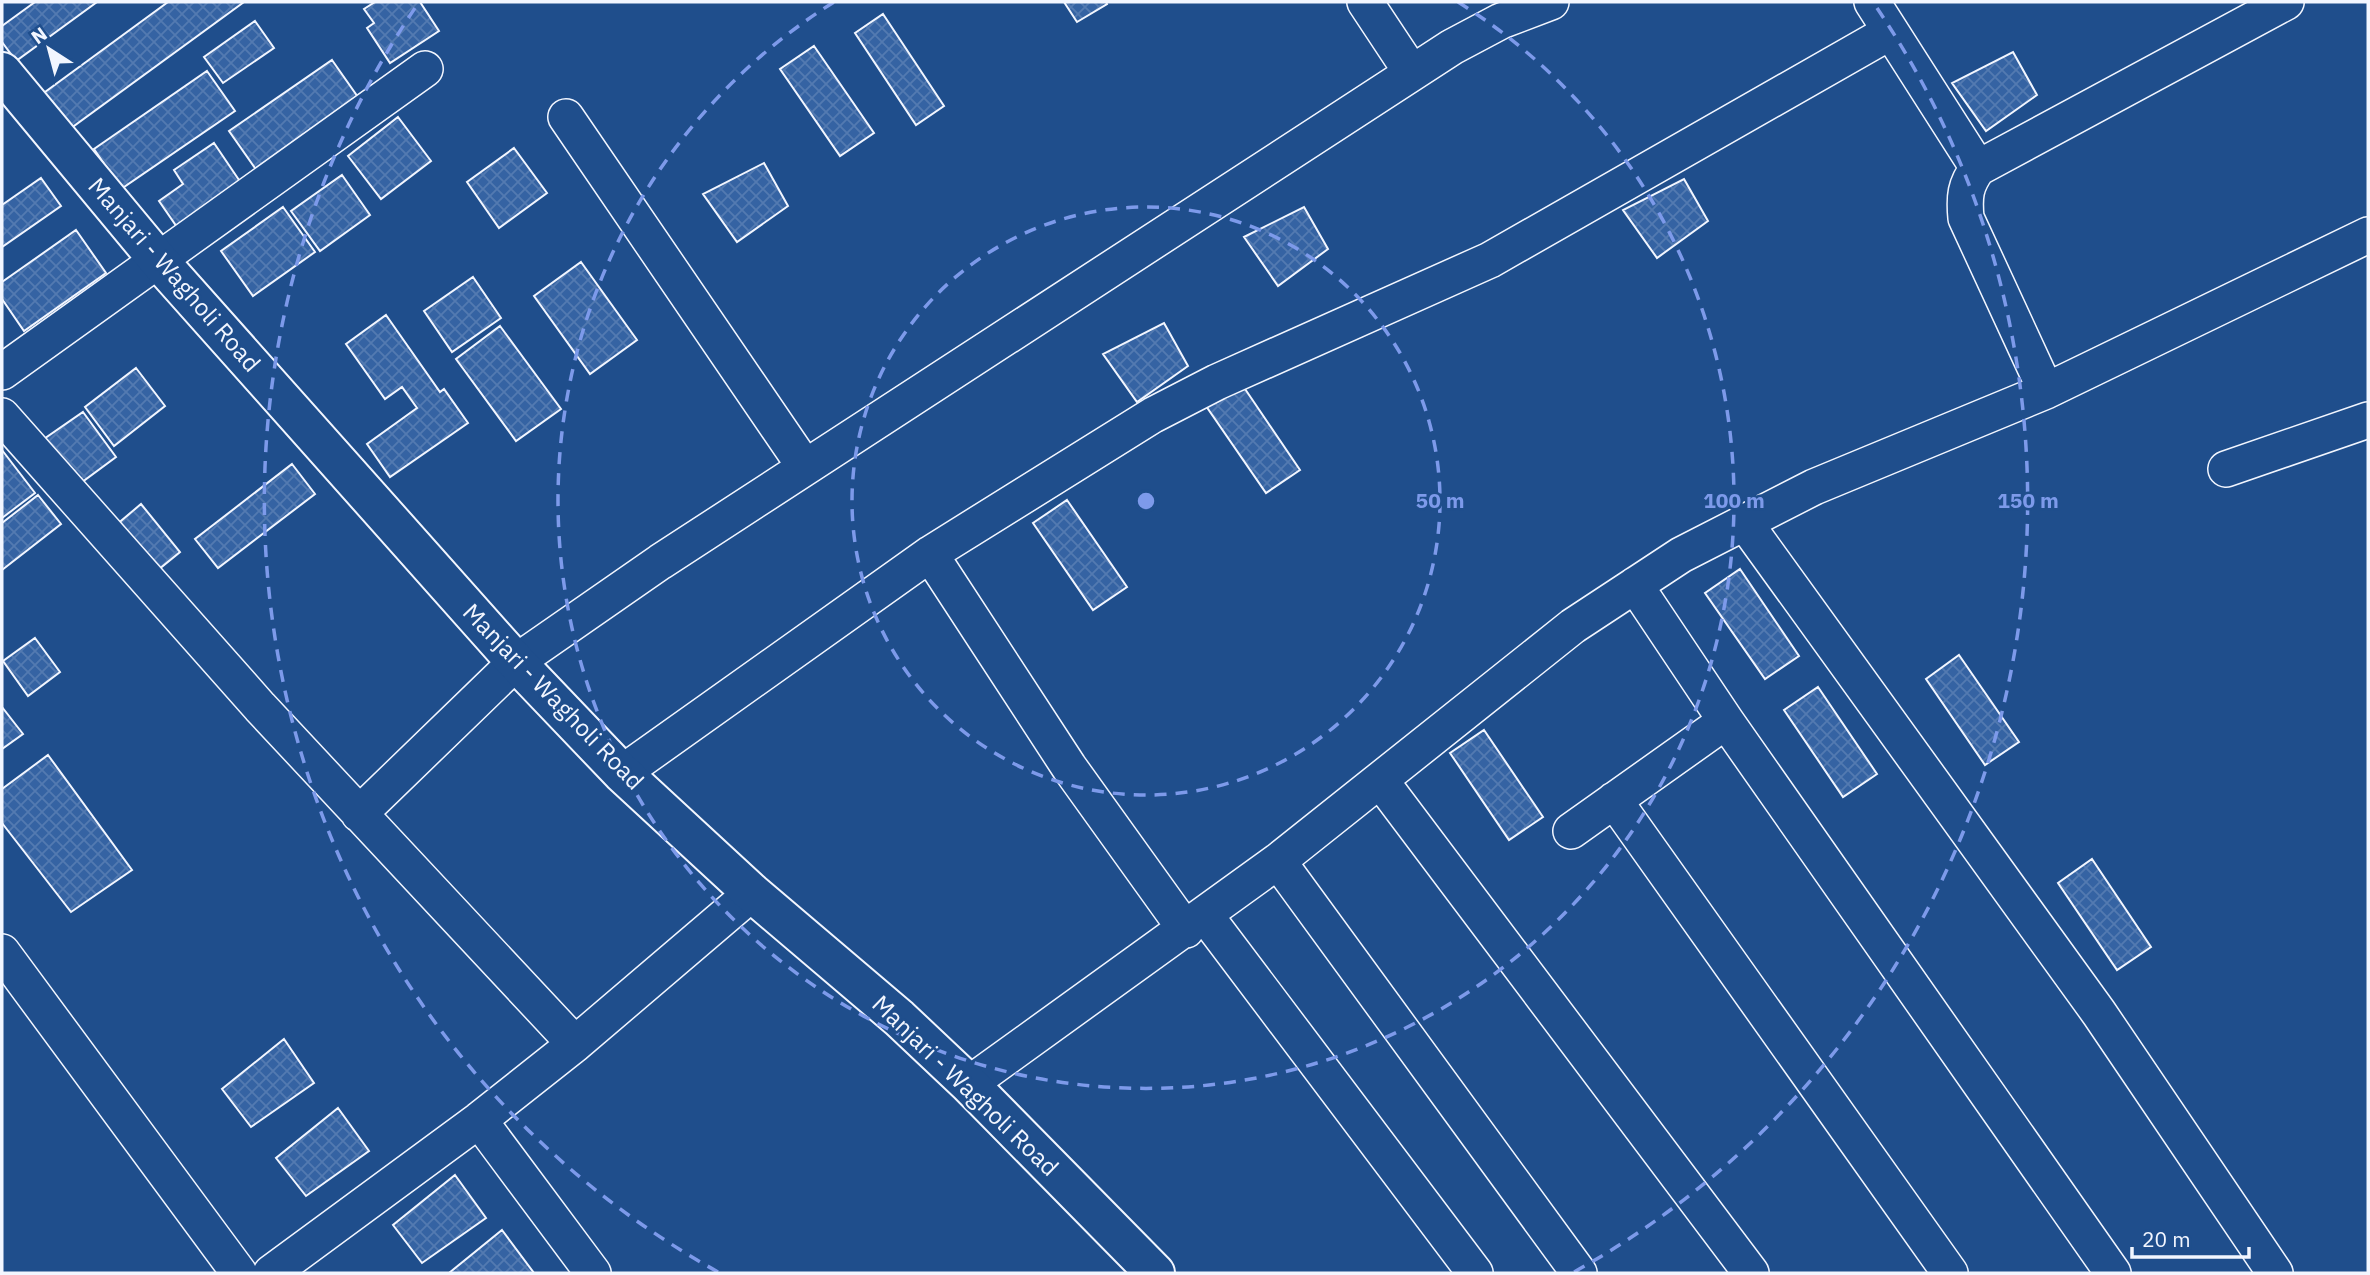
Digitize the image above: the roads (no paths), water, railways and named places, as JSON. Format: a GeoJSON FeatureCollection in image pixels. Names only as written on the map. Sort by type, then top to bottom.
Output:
{"type":"FeatureCollection","features":[{"type":"Feature","properties":{"kind":"main road","name":"Manjari - Wagholi Road"},"geometry":{"type":"LineString","coordinates":[[2,72],[159,261],[516,663],[622,773],[752,893],[899,1018],[970,1084],[1155,1273]]}},
{"type":"Feature","properties":{"kind":"street"},"geometry":{"type":"LineString","coordinates":[[1365,2],[1412,73]]}},
{"type":"Feature","properties":{"kind":"street"},"geometry":{"type":"LineString","coordinates":[[359,814],[516,663],[660,562],[1452,47],[1502,21],[1552,2]]}},
{"type":"Feature","properties":{"kind":"street"},"geometry":{"type":"LineString","coordinates":[[1872,2],[1978,168]]}},
{"type":"Feature","properties":{"kind":"street"},"geometry":{"type":"LineString","coordinates":[[2046,391],[1966,218],[1964,195],[1969,180],[1978,168],[2286,2]]}},
{"type":"Feature","properties":{"kind":"street"},"geometry":{"type":"LineString","coordinates":[[622,773],[930,554],[1153,415],[1217,382],[1490,260],[1890,32]]}},
{"type":"Feature","properties":{"kind":"street"},"geometry":{"type":"LineString","coordinates":[[2,372],[425,69]]}},
{"type":"Feature","properties":{"kind":"street"},"geometry":{"type":"LineString","coordinates":[[566,117],[805,467]]}},
{"type":"Feature","properties":{"kind":"street"},"geometry":{"type":"LineString","coordinates":[[970,1084],[1278,861],[1573,626],[1681,555],[1814,487],[2046,391],[2368,235]]}},
{"type":"Feature","properties":{"kind":"street"},"geometry":{"type":"LineString","coordinates":[[2,416],[359,814],[575,1044]]}},
{"type":"Feature","properties":{"kind":"street"},"geometry":{"type":"LineString","coordinates":[[2226,469],[2368,420]]}},
{"type":"Feature","properties":{"kind":"street"},"geometry":{"type":"LineString","coordinates":[[1745,523],[2099,1013],[2276,1273]]}},
{"type":"Feature","properties":{"kind":"street"},"geometry":{"type":"LineString","coordinates":[[930,554],[1069,767],[1475,1273]]}},
{"type":"Feature","properties":{"kind":"street"},"geometry":{"type":"LineString","coordinates":[[1635,585],[1726,721],[2113,1273]]}},
{"type":"Feature","properties":{"kind":"street"},"geometry":{"type":"LineString","coordinates":[[1571,831],[1726,721]]}},
{"type":"Feature","properties":{"kind":"street"},"geometry":{"type":"LineString","coordinates":[[1380,780],[1751,1273]]}},
{"type":"Feature","properties":{"kind":"street"},"geometry":{"type":"LineString","coordinates":[[1614,800],[1950,1273]]}},
{"type":"Feature","properties":{"kind":"street"},"geometry":{"type":"LineString","coordinates":[[1278,861],[1579,1273]]}},
{"type":"Feature","properties":{"kind":"street"},"geometry":{"type":"LineString","coordinates":[[271,1273],[479,1121],[575,1044],[752,893]]}},
{"type":"Feature","properties":{"kind":"street"},"geometry":{"type":"LineString","coordinates":[[2,952],[239,1273]]}},
{"type":"Feature","properties":{"kind":"street"},"geometry":{"type":"LineString","coordinates":[[479,1121],[593,1273]]}}]}
